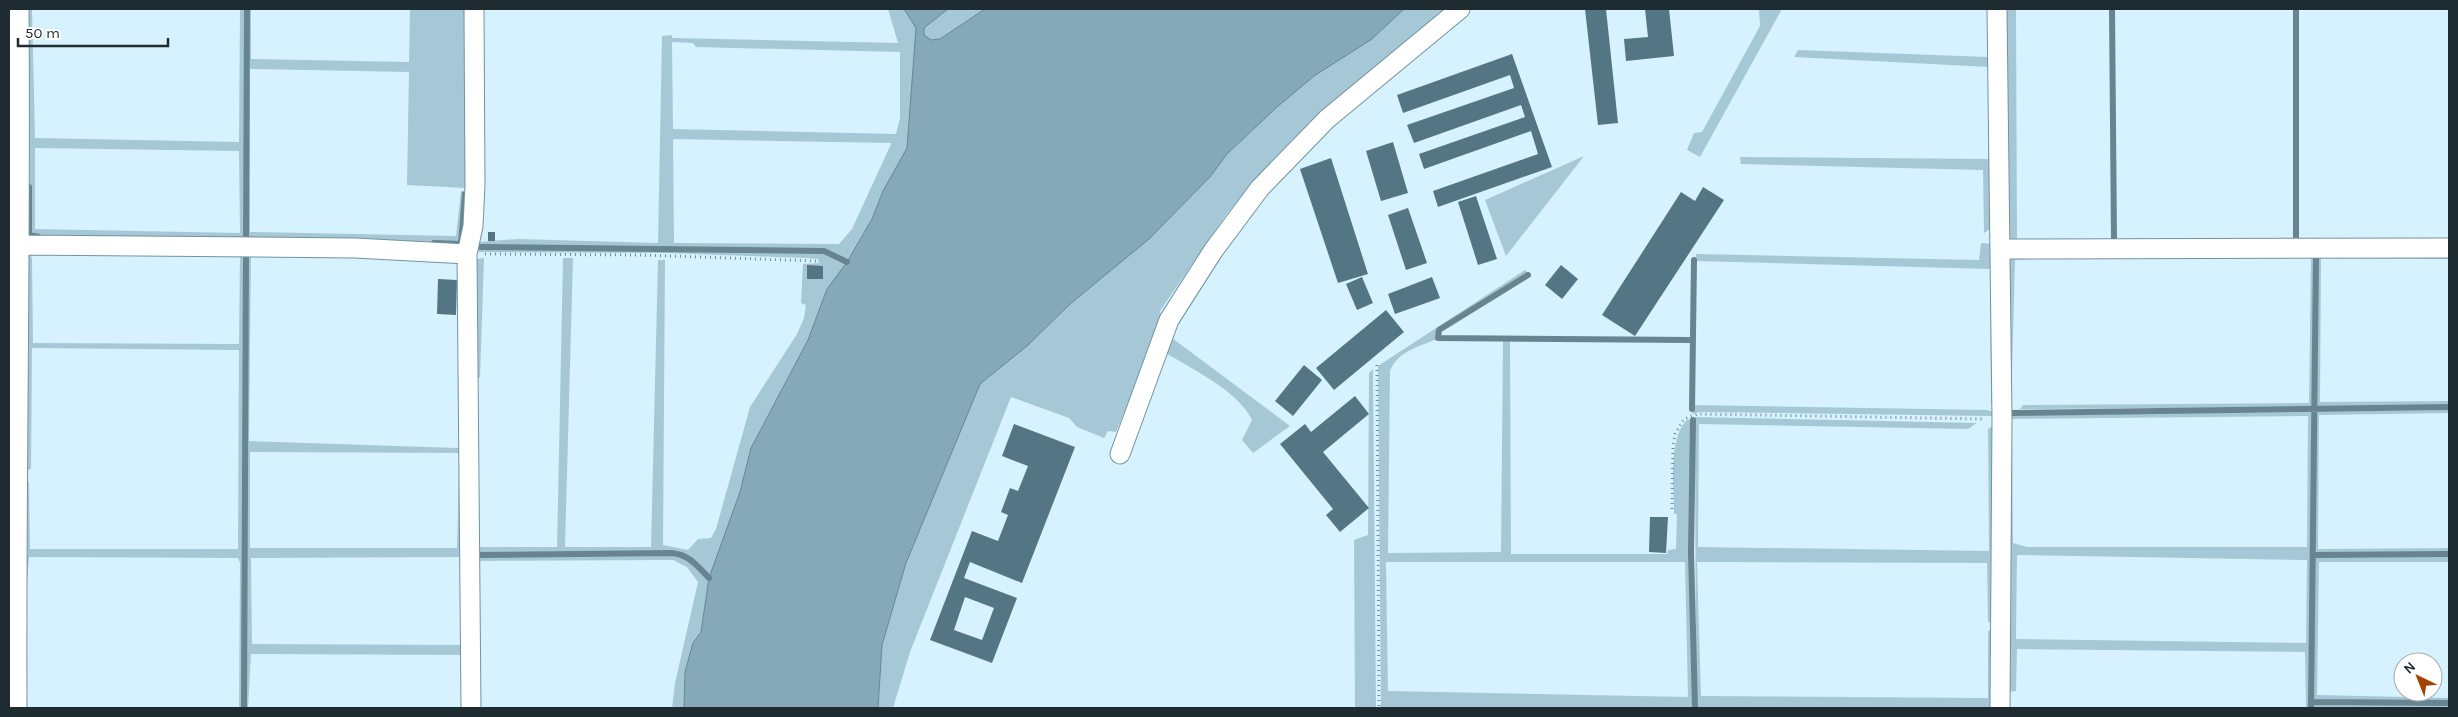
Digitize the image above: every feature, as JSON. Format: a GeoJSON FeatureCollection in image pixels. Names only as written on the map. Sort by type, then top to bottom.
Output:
{"type":"FeatureCollection","features":[{"type":"Feature","properties":{"kind":"street"},"geometry":{"type":"LineString","coordinates":[[17,708],[16,556],[21,245],[19,9]]}},
{"type":"Feature","properties":{"kind":"street"},"geometry":{"type":"LineString","coordinates":[[471,708],[467,254],[473,226],[475,185],[474,9]]}},
{"type":"Feature","properties":{"kind":"street"},"geometry":{"type":"LineString","coordinates":[[1120,454],[1169,320],[1213,251],[1260,188],[1327,119],[1460,9]]}},
{"type":"Feature","properties":{"kind":"street"},"geometry":{"type":"LineString","coordinates":[[1997,9],[2002,419],[2000,708]]}},
{"type":"Feature","properties":{"kind":"street"},"geometry":{"type":"LineString","coordinates":[[21,245],[346,248],[467,254]]}},
{"type":"Feature","properties":{"kind":"street"},"geometry":{"type":"LineString","coordinates":[[2000,249],[2449,248]]}},
{"type":"Feature","properties":{"kind":"path"},"geometry":{"type":"LineString","coordinates":[[467,254],[641,255],[816,262]]}},
{"type":"Feature","properties":{"kind":"path"},"geometry":{"type":"LineString","coordinates":[[1377,365],[1379,708]]}},
{"type":"Feature","properties":{"kind":"path"},"geometry":{"type":"LineString","coordinates":[[1672,509],[1675,434],[1684,419],[1698,414],[2002,419]]}},
{"type":"Feature","properties":{"kind":"shaded area"},"geometry":{"type":"Polygon","coordinates":[[[23,9],[26,9],[29,235],[35,238],[461,244],[465,194],[460,242],[247,239],[248,9],[251,9],[251,59],[409,62],[410,9],[467,9],[468,183],[465,184],[465,188],[407,185],[409,72],[250,69],[250,232],[456,236],[461,191],[468,192],[465,245],[460,249],[247,243],[33,243],[25,231],[23,9]]]}},
{"type":"Feature","properties":{"kind":"shaded area"},"geometry":{"type":"Polygon","coordinates":[[[29,9],[32,9],[35,138],[239,142],[240,9],[246,9],[244,239],[34,236],[30,234],[29,9]],[[35,148],[35,229],[240,233],[239,151],[35,148]]]}},
{"type":"Feature","properties":{"kind":"shaded area"},"geometry":{"type":"Polygon","coordinates":[[[888,9],[904,9],[916,28],[907,148],[883,191],[872,219],[847,262],[827,289],[808,340],[751,448],[740,492],[709,578],[701,632],[693,643],[685,672],[684,708],[672,708],[675,683],[698,582],[687,567],[673,560],[474,561],[477,706],[473,706],[472,555],[474,263],[477,259],[484,258],[480,377],[477,379],[474,547],[557,547],[563,258],[573,258],[565,547],[651,547],[658,260],[665,260],[663,545],[688,550],[698,539],[711,538],[716,529],[750,407],[797,334],[804,318],[806,305],[801,303],[803,264],[819,263],[818,259],[806,258],[665,253],[477,252],[479,242],[518,239],[658,243],[662,36],[672,35],[672,38],[898,43],[888,9]],[[672,42],[673,129],[896,134],[900,118],[900,52],[696,47],[693,43],[672,42]],[[673,139],[674,243],[839,244],[852,229],[891,143],[673,139]],[[672,551],[473,555],[672,553],[684,556],[708,578],[698,563],[683,554],[672,551]]]}},
{"type":"Feature","properties":{"kind":"shaded area"},"geometry":{"type":"Polygon","coordinates":[[[904,9],[948,9],[924,28],[924,35],[931,40],[940,39],[985,9],[1404,9],[1372,39],[1314,76],[1277,107],[1227,154],[1210,177],[1149,239],[1069,305],[1027,346],[980,384],[906,563],[882,645],[878,708],[684,708],[685,672],[693,643],[701,632],[709,578],[740,492],[751,448],[808,340],[827,289],[847,262],[872,219],[883,191],[907,148],[916,28],[904,9]]]}},
{"type":"Feature","properties":{"kind":"shaded area"},"geometry":{"type":"Polygon","coordinates":[[[948,9],[985,9],[940,39],[931,40],[924,35],[924,28],[948,9]]]}},
{"type":"Feature","properties":{"kind":"shaded area"},"geometry":{"type":"Polygon","coordinates":[[[1404,9],[1449,9],[1278,161],[1240,198],[1226,215],[1160,311],[1159,328],[1116,432],[1108,431],[1104,438],[1077,427],[1069,418],[1011,397],[910,652],[893,708],[878,708],[882,645],[906,563],[980,384],[1027,346],[1069,305],[1149,239],[1210,177],[1227,154],[1277,107],[1314,76],[1372,39],[1404,9]]]}},
{"type":"Feature","properties":{"kind":"shaded area"},"geometry":{"type":"Polygon","coordinates":[[[1759,9],[1782,9],[1700,157],[1687,150],[1694,133],[1702,132],[1760,26],[1759,9]]]}},
{"type":"Feature","properties":{"kind":"shaded area"},"geometry":{"type":"Polygon","coordinates":[[[2004,9],[2016,9],[2017,239],[2298,241],[2008,242],[2004,9]]]}},
{"type":"Feature","properties":{"kind":"shaded area"},"geometry":{"type":"Polygon","coordinates":[[[1993,26],[1992,228],[1984,233],[1983,170],[1741,164],[1740,157],[1988,159],[1989,67],[1794,57],[1798,50],[1988,57],[1989,28],[1993,26]]]}},
{"type":"Feature","properties":{"kind":"shaded area"},"geometry":{"type":"Polygon","coordinates":[[[1584,156],[1506,256],[1485,200],[1584,156]]]}},
{"type":"Feature","properties":{"kind":"shaded area"},"geometry":{"type":"Polygon","coordinates":[[[1981,243],[1992,244],[1996,406],[1991,402],[1990,269],[1696,261],[1696,254],[1979,260],[1981,243]]]}},
{"type":"Feature","properties":{"kind":"shaded area"},"geometry":{"type":"Polygon","coordinates":[[[251,251],[249,441],[457,448],[460,446],[465,453],[250,452],[250,548],[457,548],[459,466],[464,466],[464,557],[251,558],[252,644],[463,645],[463,655],[251,654],[248,708],[245,708],[247,253],[251,251]]]}},
{"type":"Feature","properties":{"kind":"shaded area"},"geometry":{"type":"Polygon","coordinates":[[[2449,251],[2449,259],[2321,258],[2320,402],[2449,401],[2449,406],[2316,408],[2316,255],[2313,407],[2020,409],[2023,405],[2309,403],[2311,257],[2061,257],[2015,260],[2011,410],[2009,413],[2313,412],[2310,708],[2306,708],[2305,652],[2017,649],[2016,691],[2006,692],[2008,256],[2449,251]],[[2308,416],[2012,419],[2013,543],[2027,547],[2307,547],[2308,416]],[[2017,555],[2016,639],[2306,643],[2307,560],[2017,555]]]}},
{"type":"Feature","properties":{"kind":"shaded area"},"geometry":{"type":"Polygon","coordinates":[[[245,253],[243,708],[239,708],[240,563],[238,558],[29,557],[25,606],[22,484],[29,482],[30,549],[238,549],[239,350],[32,348],[31,469],[23,471],[27,256],[31,256],[32,259],[33,343],[239,344],[240,254],[245,253]]]}},
{"type":"Feature","properties":{"kind":"shaded area"},"geometry":{"type":"Polygon","coordinates":[[[1525,270],[1528,273],[1437,330],[1437,339],[1403,354],[1390,371],[1388,553],[1501,552],[1503,340],[1510,340],[1511,554],[1667,554],[1668,550],[1676,549],[1677,514],[1674,514],[1673,464],[1677,439],[1681,428],[1687,420],[1691,419],[1690,554],[1693,708],[1381,708],[1378,366],[1525,270]],[[1386,562],[1388,691],[1688,697],[1685,562],[1386,562]]]}},
{"type":"Feature","properties":{"kind":"shaded area"},"geometry":{"type":"Polygon","coordinates":[[[1168,335],[1290,426],[1253,453],[1242,440],[1252,420],[1245,409],[1225,389],[1162,351],[1168,335]]]}},
{"type":"Feature","properties":{"kind":"shaded area"},"geometry":{"type":"Polygon","coordinates":[[[1373,369],[1376,708],[1355,708],[1354,540],[1368,535],[1369,373],[1373,369]]]}},
{"type":"Feature","properties":{"kind":"shaded area"},"geometry":{"type":"Polygon","coordinates":[[[1694,405],[1987,410],[1994,412],[1993,416],[1699,412],[1692,414],[1694,405]]]}},
{"type":"Feature","properties":{"kind":"shaded area"},"geometry":{"type":"Polygon","coordinates":[[[2449,410],[2449,413],[2319,415],[2318,549],[2449,548],[2449,552],[2315,553],[2316,411],[2449,410]]]}},
{"type":"Feature","properties":{"kind":"shaded area"},"geometry":{"type":"Polygon","coordinates":[[[1695,417],[1977,423],[1968,429],[1699,424],[1698,547],[1989,551],[1988,429],[1993,426],[1994,624],[1988,622],[1987,563],[1697,562],[1701,696],[1988,698],[1988,631],[1994,629],[1994,708],[1696,708],[1695,417]]]}},
{"type":"Feature","properties":{"kind":"shaded area"},"geometry":{"type":"Polygon","coordinates":[[[2315,556],[2449,556],[2449,562],[2319,562],[2317,695],[2393,697],[2393,701],[2313,700],[2315,556]]]}},
{"type":"Feature","properties":{"kind":"shaded area"},"geometry":{"type":"Polygon","coordinates":[[[2443,698],[2449,698],[2449,701],[2443,701],[2443,698]]]}},
{"type":"Feature","properties":{"kind":"shaded area"},"geometry":{"type":"Polygon","coordinates":[[[2313,703],[2449,704],[2449,708],[2313,708],[2313,703]]]}},
{"type":"Feature","properties":{"kind":"building"},"geometry":{"type":"Polygon","coordinates":[[[1585,9],[1606,9],[1618,123],[1598,125],[1585,9]]]}},
{"type":"Feature","properties":{"kind":"building"},"geometry":{"type":"Polygon","coordinates":[[[1645,9],[1669,9],[1674,56],[1626,61],[1624,39],[1648,37],[1645,9]]]}},
{"type":"Feature","properties":{"kind":"building"},"geometry":{"type":"Polygon","coordinates":[[[1512,54],[1552,167],[1438,207],[1433,191],[1538,154],[1531,131],[1424,169],[1419,154],[1525,117],[1521,105],[1414,143],[1407,125],[1514,88],[1510,75],[1403,113],[1397,95],[1512,54]]]}},
{"type":"Feature","properties":{"kind":"building"},"geometry":{"type":"Polygon","coordinates":[[[1393,142],[1408,193],[1381,201],[1366,151],[1393,142]]]}},
{"type":"Feature","properties":{"kind":"building"},"geometry":{"type":"Polygon","coordinates":[[[1331,158],[1368,274],[1338,283],[1300,169],[1331,158]]]}},
{"type":"Feature","properties":{"kind":"building"},"geometry":{"type":"Polygon","coordinates":[[[1703,187],[1724,200],[1635,336],[1602,315],[1681,192],[1695,201],[1703,187]]]}},
{"type":"Feature","properties":{"kind":"building"},"geometry":{"type":"Polygon","coordinates":[[[1476,196],[1497,259],[1478,265],[1458,202],[1476,196]]]}},
{"type":"Feature","properties":{"kind":"building"},"geometry":{"type":"Polygon","coordinates":[[[1408,208],[1427,263],[1406,270],[1388,215],[1408,208]]]}},
{"type":"Feature","properties":{"kind":"building"},"geometry":{"type":"Polygon","coordinates":[[[488,232],[495,232],[495,241],[488,241],[488,232]]]}},
{"type":"Feature","properties":{"kind":"building"},"geometry":{"type":"Polygon","coordinates":[[[807,265],[823,266],[823,279],[807,279],[807,265]]]}},
{"type":"Feature","properties":{"kind":"building"},"geometry":{"type":"Polygon","coordinates":[[[1561,265],[1578,279],[1562,299],[1545,285],[1561,265]]]}},
{"type":"Feature","properties":{"kind":"building"},"geometry":{"type":"Polygon","coordinates":[[[1362,277],[1373,303],[1357,310],[1346,284],[1362,277]]]}},
{"type":"Feature","properties":{"kind":"building"},"geometry":{"type":"Polygon","coordinates":[[[1432,277],[1440,298],[1395,314],[1388,294],[1432,277]]]}},
{"type":"Feature","properties":{"kind":"building"},"geometry":{"type":"Polygon","coordinates":[[[438,279],[457,280],[456,315],[437,314],[438,279]]]}},
{"type":"Feature","properties":{"kind":"building"},"geometry":{"type":"Polygon","coordinates":[[[1386,310],[1404,332],[1334,390],[1316,368],[1386,310]]]}},
{"type":"Feature","properties":{"kind":"building"},"geometry":{"type":"Polygon","coordinates":[[[1304,365],[1322,380],[1293,416],[1275,401],[1304,365]]]}},
{"type":"Feature","properties":{"kind":"building"},"geometry":{"type":"Polygon","coordinates":[[[1355,396],[1369,414],[1323,452],[1369,508],[1340,532],[1326,515],[1333,509],[1280,444],[1305,424],[1311,432],[1355,396]]]}},
{"type":"Feature","properties":{"kind":"building"},"geometry":{"type":"Polygon","coordinates":[[[1014,424],[1075,447],[1022,583],[970,562],[964,578],[1017,598],[992,663],[930,640],[972,531],[998,541],[1008,515],[1001,512],[1010,488],[1018,491],[1028,466],[1002,456],[1014,424]],[[965,597],[954,630],[982,640],[994,608],[965,597]]]}},
{"type":"Feature","properties":{"kind":"building"},"geometry":{"type":"Polygon","coordinates":[[[1650,517],[1668,517],[1666,553],[1649,552],[1650,517]]]}},
{"type":"Feature","properties":{"kind":"waterway"},"geometry":{"type":"LineString","coordinates":[[246,240],[247,9]]}},
{"type":"Feature","properties":{"kind":"waterway"},"geometry":{"type":"LineString","coordinates":[[2112,9],[2114,239]]}},
{"type":"Feature","properties":{"kind":"waterway"},"geometry":{"type":"LineString","coordinates":[[2296,9],[2296,241]]}},
{"type":"Feature","properties":{"kind":"waterway"},"geometry":{"type":"LineString","coordinates":[[29,187],[29,235],[39,237]]}},
{"type":"Feature","properties":{"kind":"waterway"},"geometry":{"type":"LineString","coordinates":[[434,243],[461,244],[465,194]]}},
{"type":"Feature","properties":{"kind":"waterway"},"geometry":{"type":"LineString","coordinates":[[481,247],[824,251],[847,262]]}},
{"type":"Feature","properties":{"kind":"waterway"},"geometry":{"type":"LineString","coordinates":[[244,708],[246,253]]}},
{"type":"Feature","properties":{"kind":"waterway"},"geometry":{"type":"LineString","coordinates":[[2311,708],[2316,257]]}},
{"type":"Feature","properties":{"kind":"waterway"},"geometry":{"type":"LineString","coordinates":[[1692,409],[1694,260]]}},
{"type":"Feature","properties":{"kind":"waterway"},"geometry":{"type":"LineString","coordinates":[[1528,275],[1439,330],[1438,338],[1691,340]]}},
{"type":"Feature","properties":{"kind":"waterway"},"geometry":{"type":"LineString","coordinates":[[2010,413],[2449,407]]}},
{"type":"Feature","properties":{"kind":"waterway"},"geometry":{"type":"LineString","coordinates":[[1693,420],[1691,553],[1695,708]]}},
{"type":"Feature","properties":{"kind":"waterway"},"geometry":{"type":"LineString","coordinates":[[474,555],[672,553],[684,556],[697,565],[709,578]]}},
{"type":"Feature","properties":{"kind":"waterway"},"geometry":{"type":"LineString","coordinates":[[2314,555],[2449,554]]}},
{"type":"Feature","properties":{"kind":"waterway"},"geometry":{"type":"LineString","coordinates":[[2311,702],[2449,703]]}}]}
